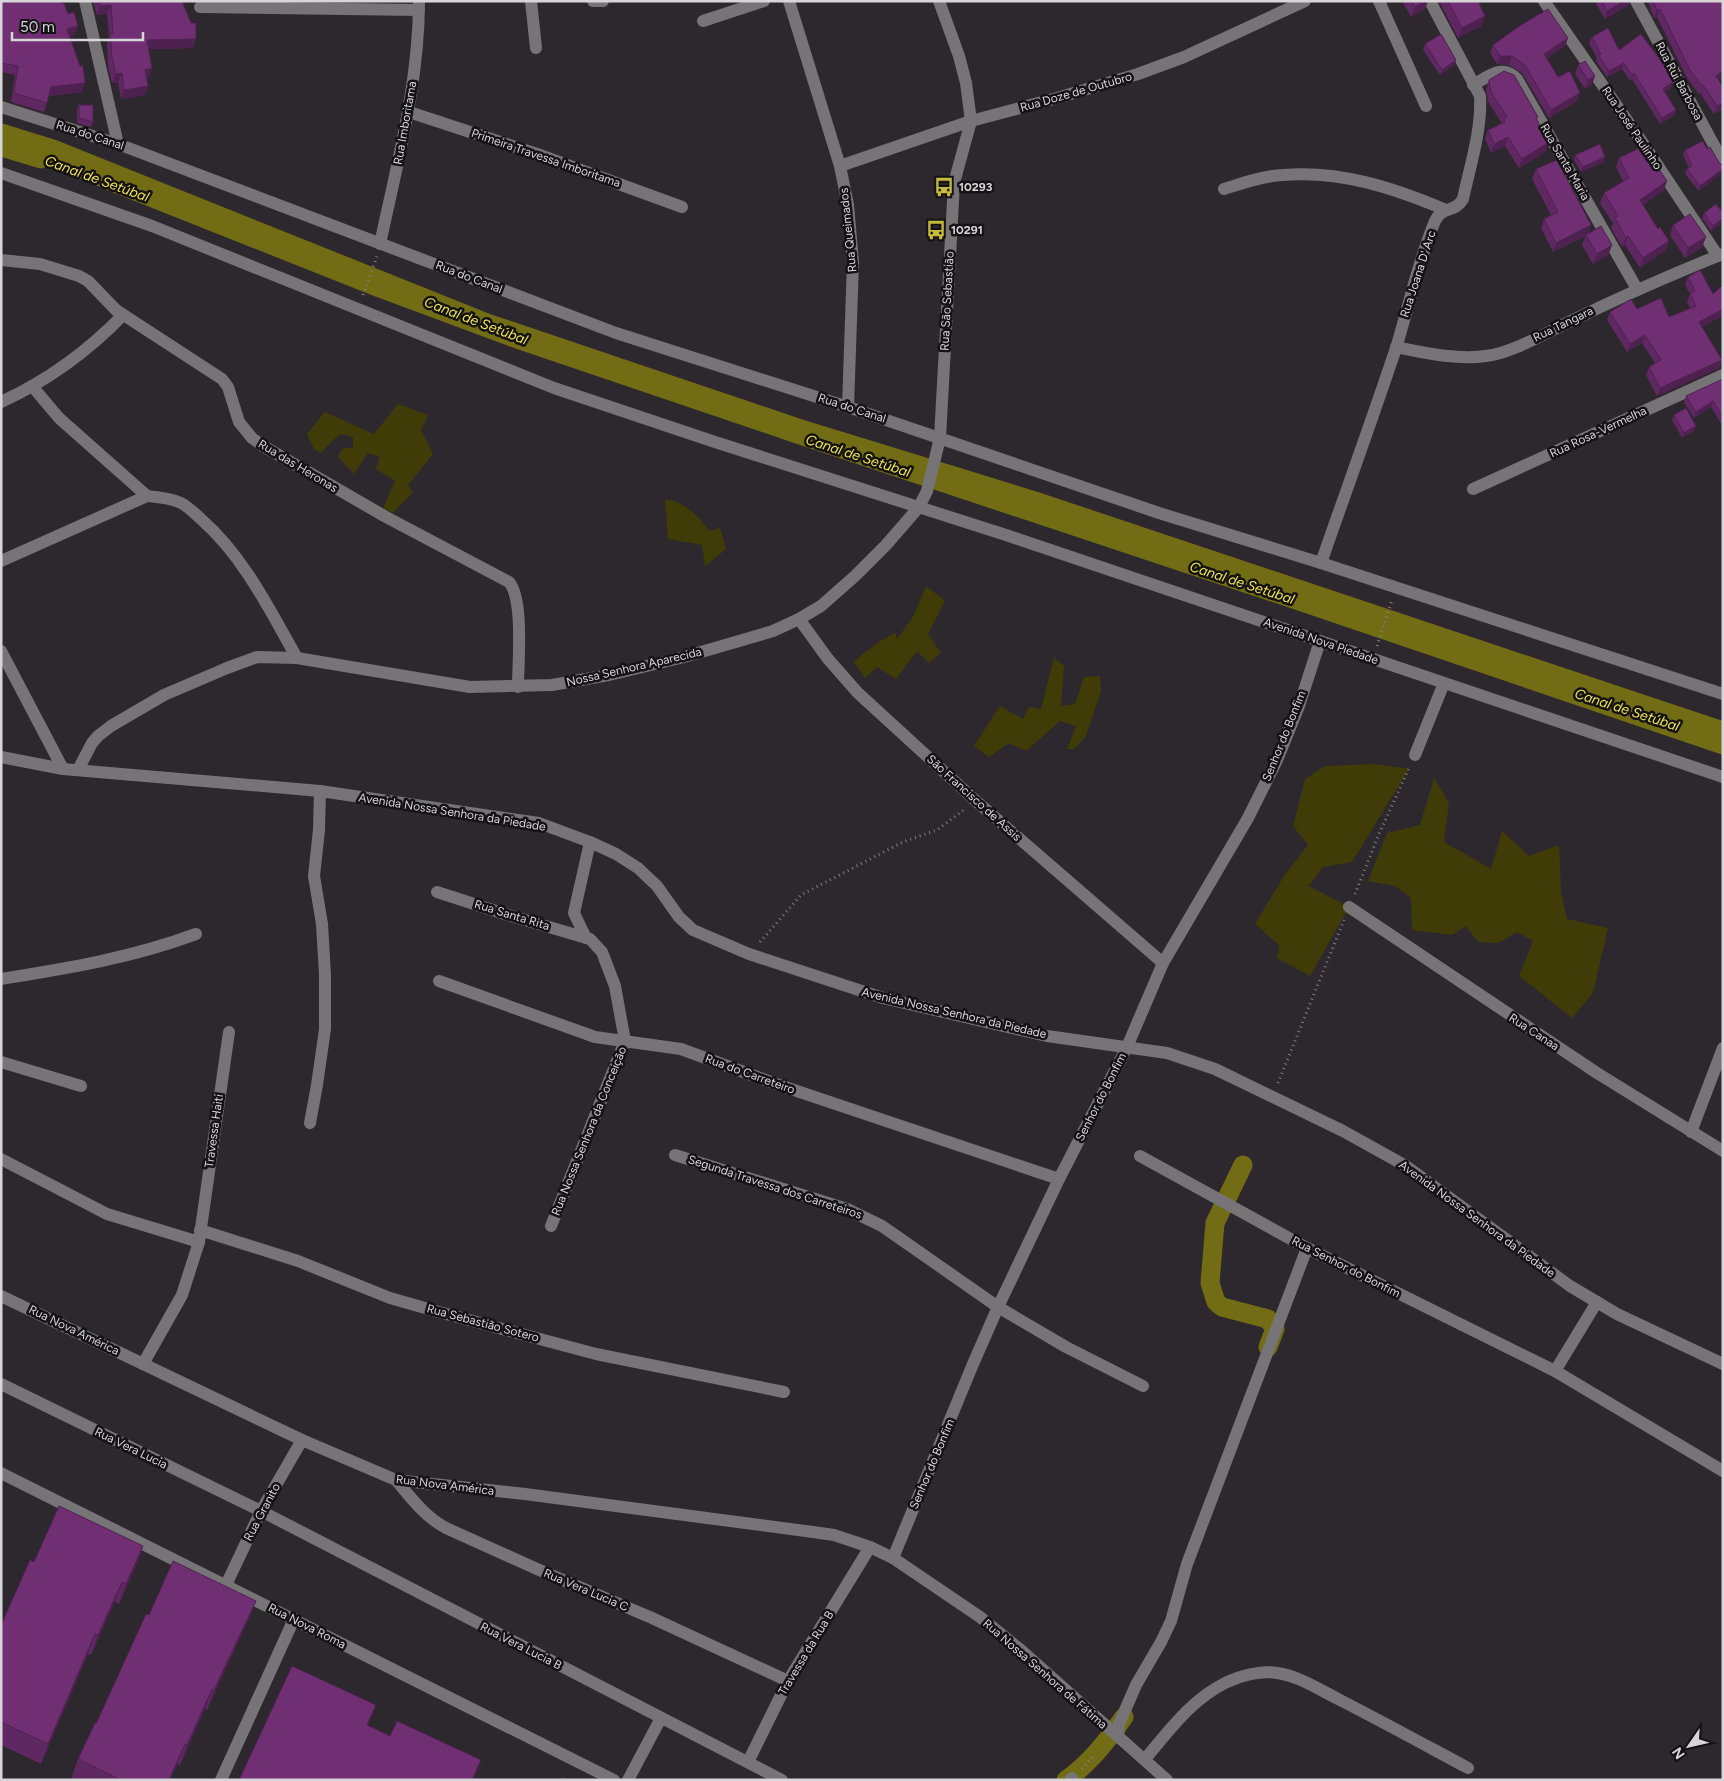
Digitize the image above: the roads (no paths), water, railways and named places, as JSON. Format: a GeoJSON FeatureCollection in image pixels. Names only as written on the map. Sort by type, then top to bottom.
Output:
{"type":"FeatureCollection","features":[{"type":"Feature","properties":{"kind":"street"},"geometry":{"type":"LineString","coordinates":[[84,1],[118,144]]}},
{"type":"Feature","properties":{"kind":"street"},"geometry":{"type":"LineString","coordinates":[[532,1],[536,48]]}},
{"type":"Feature","properties":{"kind":"street"},"geometry":{"type":"LineString","coordinates":[[593,1],[603,1]]}},
{"type":"Feature","properties":{"kind":"street"},"geometry":{"type":"LineString","coordinates":[[703,21],[764,1]]}},
{"type":"Feature","properties":{"kind":"street","name":"Rua Queimados"},"geometry":{"type":"LineString","coordinates":[[789,1],[840,166],[848,206],[853,262],[848,407]]}},
{"type":"Feature","properties":{"kind":"street","name":"Rua São Sebastião"},"geometry":{"type":"LineString","coordinates":[[936,457],[940,438],[954,183],[971,121],[966,83],[940,1]]}},
{"type":"Feature","properties":{"kind":"street","name":"Rua Doze de Outubro"},"geometry":{"type":"LineString","coordinates":[[840,166],[971,121],[1138,74],[1184,57],[1305,1]]}},
{"type":"Feature","properties":{"kind":"street"},"geometry":{"type":"LineString","coordinates":[[1379,1],[1426,106]]}},
{"type":"Feature","properties":{"kind":"street","name":"Rua Joana D' Arc"},"geometry":{"type":"LineString","coordinates":[[1321,563],[1396,347],[1416,276],[1435,221],[1439,214],[1458,207],[1463,199],[1480,109],[1480,96],[1430,1]]}},
{"type":"Feature","properties":{"kind":"street","name":"Rua José Paulinho"},"geometry":{"type":"LineString","coordinates":[[1544,1],[1720,255]]}},
{"type":"Feature","properties":{"kind":"street","name":"Rua Rui Barbosa"},"geometry":{"type":"LineString","coordinates":[[1636,1],[1723,162]]}},
{"type":"Feature","properties":{"kind":"street"},"geometry":{"type":"LineString","coordinates":[[200,7],[419,6]]}},
{"type":"Feature","properties":{"kind":"street","name":"Rua Imboritama"},"geometry":{"type":"LineString","coordinates":[[380,244],[409,112],[419,6]]}},
{"type":"Feature","properties":{"kind":"street","name":"Rua Santa Maria"},"geometry":{"type":"LineString","coordinates":[[1473,85],[1501,71],[1512,73],[1517,78],[1637,289]]}},
{"type":"Feature","properties":{"kind":"street","name":"Rua do Canal"},"geometry":{"type":"LineString","coordinates":[[1,107],[118,144],[616,333],[940,438]]}},
{"type":"Feature","properties":{"kind":"street","name":"Primeira Travessa Imboritama"},"geometry":{"type":"LineString","coordinates":[[409,112],[537,154],[682,208]]}},
{"type":"Feature","properties":{"kind":"street"},"geometry":{"type":"LineString","coordinates":[[1,172],[152,226],[554,388],[715,442],[919,506]]}},
{"type":"Feature","properties":{"kind":"street"},"geometry":{"type":"LineString","coordinates":[[1224,189],[1252,180],[1282,174],[1311,174],[1348,178],[1387,187],[1446,210]]}},
{"type":"Feature","properties":{"kind":"street","name":"Rua Tangara"},"geometry":{"type":"LineString","coordinates":[[1396,347],[1468,358],[1488,356],[1512,349],[1637,289],[1720,255]]}},
{"type":"Feature","properties":{"kind":"street","name":"Rua das Heronas"},"geometry":{"type":"LineString","coordinates":[[1,260],[16,260],[40,264],[79,276],[88,281],[116,310],[222,378],[228,387],[239,422],[252,438],[263,446],[386,517],[509,582],[514,587],[518,610],[518,687]]}},
{"type":"Feature","properties":{"kind":"street"},"geometry":{"type":"LineString","coordinates":[[1,402],[32,386],[88,349],[123,315]]}},
{"type":"Feature","properties":{"kind":"street","name":"Rua Rosa-Vermelha"},"geometry":{"type":"LineString","coordinates":[[1473,489],[1723,375]]}},
{"type":"Feature","properties":{"kind":"street"},"geometry":{"type":"LineString","coordinates":[[32,386],[60,418],[147,496]]}},
{"type":"Feature","properties":{"kind":"street"},"geometry":{"type":"LineString","coordinates":[[940,438],[1159,513],[1321,563],[1723,694]]}},
{"type":"Feature","properties":{"kind":"street","name":"Nossa Senhora Aparecida"},"geometry":{"type":"LineString","coordinates":[[78,770],[98,736],[111,726],[164,695],[226,668],[257,657],[297,658],[449,685],[488,688],[518,687],[552,685],[609,675],[684,657],[773,630],[799,619],[822,606],[886,545],[919,506],[927,491],[936,457]]}},
{"type":"Feature","properties":{"kind":"street"},"geometry":{"type":"LineString","coordinates":[[1,561],[147,496],[173,500],[181,503],[219,535],[234,552],[297,658]]}},
{"type":"Feature","properties":{"kind":"street","name":"Avenida Nova Piedade"},"geometry":{"type":"LineString","coordinates":[[919,506],[1723,777]]}},
{"type":"Feature","properties":{"kind":"street","name":"São Francisco de Assis"},"geometry":{"type":"LineString","coordinates":[[799,619],[828,659],[858,694],[976,801],[1163,964]]}},
{"type":"Feature","properties":{"kind":"street","name":"Senhor do Bonfim"},"geometry":{"type":"LineString","coordinates":[[893,1558],[998,1307],[1059,1179],[1127,1047],[1163,964],[1248,818],[1277,760],[1299,706],[1320,641]]}},
{"type":"Feature","properties":{"kind":"street"},"geometry":{"type":"LineString","coordinates":[[1,651],[63,769]]}},
{"type":"Feature","properties":{"kind":"street"},"geometry":{"type":"LineString","coordinates":[[1415,755],[1444,683]]}},
{"type":"Feature","properties":{"kind":"street","name":"Avenida Nossa Senhora da Piedade"},"geometry":{"type":"LineString","coordinates":[[1,757],[63,769],[320,790],[539,823],[616,854],[638,868],[657,886],[679,917],[693,930],[749,954],[882,998],[1047,1036],[1167,1053],[1215,1068],[1343,1131],[1406,1166],[1570,1286],[1617,1314],[1723,1364]]}},
{"type":"Feature","properties":{"kind":"street"},"geometry":{"type":"LineString","coordinates":[[310,1123],[325,1029],[325,975],[322,924],[314,876],[319,830],[320,790]]}},
{"type":"Feature","properties":{"kind":"street","name":"Rua Nossa Senhora da Conceição"},"geometry":{"type":"LineString","coordinates":[[551,1226],[625,1041],[615,986],[604,956],[598,946],[586,938],[574,913],[590,842]]}},
{"type":"Feature","properties":{"kind":"street","name":"Rua Santa Rita"},"geometry":{"type":"LineString","coordinates":[[437,892],[586,938]]}},
{"type":"Feature","properties":{"kind":"street","name":"Rua Canaa"},"geometry":{"type":"LineString","coordinates":[[1349,907],[1530,1029],[1723,1151]]}},
{"type":"Feature","properties":{"kind":"street"},"geometry":{"type":"LineString","coordinates":[[1,979],[122,957],[157,948],[196,934]]}},
{"type":"Feature","properties":{"kind":"street","name":"Rua do Carreteiro"},"geometry":{"type":"LineString","coordinates":[[439,980],[589,1035],[681,1049],[779,1085],[1059,1179]]}},
{"type":"Feature","properties":{"kind":"street","name":"Travessa Haiti"},"geometry":{"type":"LineString","coordinates":[[200,1236],[229,1032]]}},
{"type":"Feature","properties":{"kind":"street"},"geometry":{"type":"LineString","coordinates":[[1691,1132],[1723,1048]]}},
{"type":"Feature","properties":{"kind":"street"},"geometry":{"type":"LineString","coordinates":[[1,1062],[81,1086]]}},
{"type":"Feature","properties":{"kind":"street","name":"Segunda Travessa dos Carreteiros"},"geometry":{"type":"LineString","coordinates":[[675,1155],[865,1216],[998,1307],[1066,1347],[1143,1386]]}},
{"type":"Feature","properties":{"kind":"street","name":"Rua Senhor do Bonfim"},"geometry":{"type":"LineString","coordinates":[[1140,1156],[1307,1248],[1555,1371],[1723,1471]]}},
{"type":"Feature","properties":{"kind":"street","name":"Rua Sebastião Sotero"},"geometry":{"type":"LineString","coordinates":[[1,1159],[107,1214],[298,1262],[390,1298],[596,1354],[784,1392]]}},
{"type":"Feature","properties":{"kind":"street"},"geometry":{"type":"LineString","coordinates":[[143,1364],[182,1295],[200,1236]]}},
{"type":"Feature","properties":{"kind":"street"},"geometry":{"type":"LineString","coordinates":[[1119,1728],[1136,1685],[1161,1642],[1171,1620],[1187,1564],[1307,1248]]}},
{"type":"Feature","properties":{"kind":"street","name":"Rua Nova América"},"geometry":{"type":"LineString","coordinates":[[1,1296],[302,1440],[396,1480],[525,1494],[834,1535],[870,1547],[893,1558]]}},
{"type":"Feature","properties":{"kind":"street"},"geometry":{"type":"LineString","coordinates":[[1555,1371],[1597,1302]]}},
{"type":"Feature","properties":{"kind":"street","name":"Rua Vera Lucia"},"geometry":{"type":"LineString","coordinates":[[1,1384],[261,1512]]}},
{"type":"Feature","properties":{"kind":"street","name":"Rua Granito"},"geometry":{"type":"LineString","coordinates":[[226,1585],[261,1512],[302,1440]]}},
{"type":"Feature","properties":{"kind":"street","name":"Rua Nova Roma"},"geometry":{"type":"LineString","coordinates":[[1,1473],[614,1780]]}},
{"type":"Feature","properties":{"kind":"street","name":"Rua Vera Lucia C"},"geometry":{"type":"LineString","coordinates":[[396,1480],[432,1519],[446,1528],[652,1618],[788,1681]]}},
{"type":"Feature","properties":{"kind":"street","name":"Rua Vera Lucia B"},"geometry":{"type":"LineString","coordinates":[[261,1512],[748,1762],[759,1774],[782,1780]]}},
{"type":"Feature","properties":{"kind":"street","name":"Travessa da Rua B"},"geometry":{"type":"LineString","coordinates":[[748,1762],[788,1681],[870,1547]]}},
{"type":"Feature","properties":{"kind":"street","name":"Rua Nossa Senhora de Fátima"},"geometry":{"type":"LineString","coordinates":[[893,1558],[1001,1633],[1096,1718],[1119,1728],[1145,1759],[1167,1780]]}},
{"type":"Feature","properties":{"kind":"street"},"geometry":{"type":"LineString","coordinates":[[221,1780],[294,1620]]}},
{"type":"Feature","properties":{"kind":"street"},"geometry":{"type":"LineString","coordinates":[[1145,1759],[1192,1706],[1209,1692],[1233,1679],[1275,1672],[1288,1675],[1321,1691],[1468,1768]]}},
{"type":"Feature","properties":{"kind":"street"},"geometry":{"type":"LineString","coordinates":[[628,1780],[660,1718]]}},
{"type":"Feature","properties":{"kind":"water"},"geometry":{"type":"Polygon","coordinates":[[[1,123],[56,140],[490,314],[804,420],[1038,492],[1723,721],[1723,755],[517,349],[374,296],[107,190],[22,153],[1,147],[1,123]]]}},
{"type":"Feature","properties":{"kind":"waterway","name":"Canal de Setúbal"},"geometry":{"type":"LineString","coordinates":[[1,147],[41,159]]}},
{"type":"Feature","properties":{"kind":"waterway"},"geometry":{"type":"LineString","coordinates":[[1243,1165],[1215,1223],[1210,1283],[1216,1302],[1222,1307],[1268,1319],[1275,1329],[1268,1347]]}},
{"type":"Feature","properties":{"kind":"waterway"},"geometry":{"type":"LineString","coordinates":[[1066,1780],[1098,1751],[1124,1717]]}},
{"type":"Feature","properties":{"kind":"place","name":"10293"},"geometry":{"type":"Point","coordinates":[944,187]}},
{"type":"Feature","properties":{"kind":"place","name":"10291"},"geometry":{"type":"Point","coordinates":[936,230]}}]}
